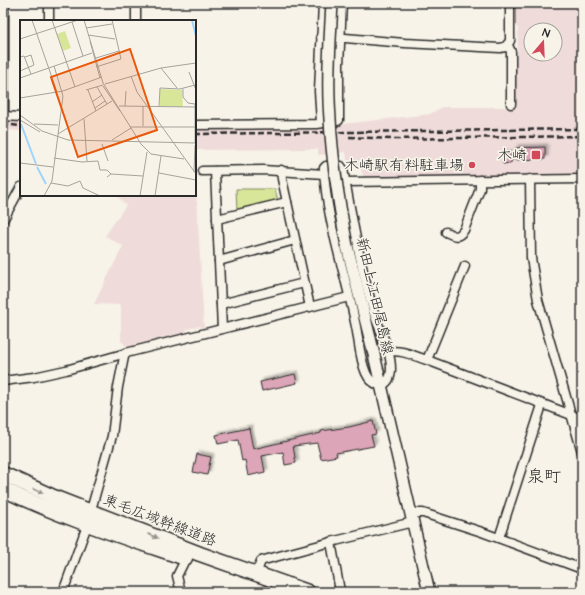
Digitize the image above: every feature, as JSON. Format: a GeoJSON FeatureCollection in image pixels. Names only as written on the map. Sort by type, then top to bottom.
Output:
{"type":"FeatureCollection","features":[{"type":"Feature","properties":{"kind":"highway","name":"東毛広域幹線道路"},"geometry":{"type":"LineString","coordinates":[[3,474],[138,542],[278,592]]}},
{"type":"Feature","properties":{"kind":"highway","name":"東毛広域幹線道路"},"geometry":{"type":"LineString","coordinates":[[3,489],[38,504],[89,518],[200,554],[308,592]]}},
{"type":"Feature","properties":{"kind":"main road","name":"新田上江田尾島線"},"geometry":{"type":"LineString","coordinates":[[332,3],[329,64],[330,120],[336,181],[347,246],[429,592]]}},
{"type":"Feature","properties":{"kind":"street"},"geometry":{"type":"LineString","coordinates":[[4,3],[4,116],[20,117]]}},
{"type":"Feature","properties":{"kind":"street"},"geometry":{"type":"LineString","coordinates":[[48,20],[49,3]]}},
{"type":"Feature","properties":{"kind":"street"},"geometry":{"type":"LineString","coordinates":[[136,3],[136,20]]}},
{"type":"Feature","properties":{"kind":"street"},"geometry":{"type":"LineString","coordinates":[[321,122],[320,91],[323,3]]}},
{"type":"Feature","properties":{"kind":"street"},"geometry":{"type":"LineString","coordinates":[[196,125],[317,124],[321,122],[339,120],[339,65],[342,3]]}},
{"type":"Feature","properties":{"kind":"street"},"geometry":{"type":"LineString","coordinates":[[510,3],[511,35],[508,45],[511,52],[511,104]]}},
{"type":"Feature","properties":{"kind":"street"},"geometry":{"type":"LineString","coordinates":[[321,36],[407,43],[500,48],[508,45]]}},
{"type":"Feature","properties":{"kind":"street"},"geometry":{"type":"LineString","coordinates":[[326,166],[341,166],[346,182],[354,226],[374,314],[391,363],[390,376],[386,384],[381,386],[374,384],[368,377],[363,366],[356,322],[329,212],[324,168],[326,166]]}},
{"type":"Feature","properties":{"kind":"street"},"geometry":{"type":"LineString","coordinates":[[281,170],[310,307]]}},
{"type":"Feature","properties":{"kind":"street"},"geometry":{"type":"LineString","coordinates":[[202,171],[281,170],[324,174]]}},
{"type":"Feature","properties":{"kind":"street"},"geometry":{"type":"LineString","coordinates":[[215,171],[222,329]]}},
{"type":"Feature","properties":{"kind":"street"},"geometry":{"type":"LineString","coordinates":[[530,179],[531,258],[538,300],[582,452]]}},
{"type":"Feature","properties":{"kind":"street"},"geometry":{"type":"LineString","coordinates":[[346,182],[582,179]]}},
{"type":"Feature","properties":{"kind":"street"},"geometry":{"type":"LineString","coordinates":[[446,232],[456,236],[460,235],[464,230],[480,189],[480,180]]}},
{"type":"Feature","properties":{"kind":"street"},"geometry":{"type":"LineString","coordinates":[[3,220],[20,189]]}},
{"type":"Feature","properties":{"kind":"street"},"geometry":{"type":"LineString","coordinates":[[217,220],[287,202]]}},
{"type":"Feature","properties":{"kind":"street"},"geometry":{"type":"LineString","coordinates":[[219,260],[295,240]]}},
{"type":"Feature","properties":{"kind":"street"},"geometry":{"type":"LineString","coordinates":[[427,360],[465,266]]}},
{"type":"Feature","properties":{"kind":"street"},"geometry":{"type":"LineString","coordinates":[[220,304],[304,282]]}},
{"type":"Feature","properties":{"kind":"street"},"geometry":{"type":"LineString","coordinates":[[3,381],[34,377],[66,370],[126,353],[349,297]]}},
{"type":"Feature","properties":{"kind":"street"},"geometry":{"type":"LineString","coordinates":[[388,352],[394,350],[427,360],[582,420]]}},
{"type":"Feature","properties":{"kind":"street"},"geometry":{"type":"LineString","coordinates":[[63,592],[89,518],[112,436],[118,387],[126,353]]}},
{"type":"Feature","properties":{"kind":"street"},"geometry":{"type":"LineString","coordinates":[[499,538],[542,405]]}},
{"type":"Feature","properties":{"kind":"street"},"geometry":{"type":"LineString","coordinates":[[256,574],[261,561],[331,542],[423,513],[499,538],[582,569]]}},
{"type":"Feature","properties":{"kind":"street"},"geometry":{"type":"LineString","coordinates":[[331,542],[340,591]]}},
{"type":"Feature","properties":{"kind":"street"},"geometry":{"type":"LineString","coordinates":[[180,592],[177,576],[186,558]]}},
{"type":"Feature","properties":{"kind":"shaded area"},"geometry":{"type":"Polygon","coordinates":[[[512,3],[582,3],[582,176],[364,178],[360,167],[348,167],[346,152],[318,155],[318,149],[196,150],[196,128],[308,128],[430,114],[442,107],[516,107],[514,57],[517,54],[518,28],[513,23],[512,3]]]}},
{"type":"Feature","properties":{"kind":"shaded area"},"geometry":{"type":"Polygon","coordinates":[[[3,119],[20,120],[20,131],[3,130],[3,119]]]}},
{"type":"Feature","properties":{"kind":"shaded area"},"geometry":{"type":"Polygon","coordinates":[[[196,184],[204,329],[200,326],[187,329],[184,336],[129,349],[121,341],[121,305],[94,304],[123,246],[105,236],[126,205],[117,196],[196,196],[196,184]]]}},
{"type":"Feature","properties":{"kind":"green space"},"geometry":{"type":"Polygon","coordinates":[[[236,189],[275,189],[278,201],[237,211],[236,189]]]}},
{"type":"Feature","properties":{"kind":"building"},"geometry":{"type":"Polygon","coordinates":[[[545,147],[545,159],[515,160],[515,148],[545,147]]]}},
{"type":"Feature","properties":{"kind":"building"},"geometry":{"type":"Polygon","coordinates":[[[503,154],[511,154],[511,163],[503,164],[503,154]]]}},
{"type":"Feature","properties":{"kind":"building"},"geometry":{"type":"Polygon","coordinates":[[[295,374],[297,383],[262,391],[260,382],[295,374]]]}},
{"type":"Feature","properties":{"kind":"building"},"geometry":{"type":"Polygon","coordinates":[[[373,421],[376,434],[371,435],[374,446],[336,453],[337,456],[321,459],[317,443],[293,446],[296,463],[285,465],[283,452],[262,456],[265,472],[248,476],[245,460],[242,461],[238,440],[218,444],[216,435],[249,428],[253,449],[321,433],[321,431],[349,427],[373,421]]]}},
{"type":"Feature","properties":{"kind":"building"},"geometry":{"type":"Polygon","coordinates":[[[197,454],[211,457],[207,475],[193,472],[197,454]]]}},
{"type":"Feature","properties":{"kind":"railway"},"geometry":{"type":"LineString","coordinates":[[3,124],[20,126]]}},
{"type":"Feature","properties":{"kind":"railway"},"geometry":{"type":"LineString","coordinates":[[196,134],[582,129]]}},
{"type":"Feature","properties":{"kind":"railway"},"geometry":{"type":"LineString","coordinates":[[349,137],[393,139],[582,136]]}},
{"type":"Feature","properties":{"kind":"place","name":"木崎"},"geometry":{"type":"Point","coordinates":[536,155]}},
{"type":"Feature","properties":{"kind":"place","name":"木崎駅有料駐車場"},"geometry":{"type":"Point","coordinates":[472,165]}},
{"type":"Feature","properties":{"kind":"district","name":"泉町"},"geometry":{"type":"Point","coordinates":[544,476]}}]}
